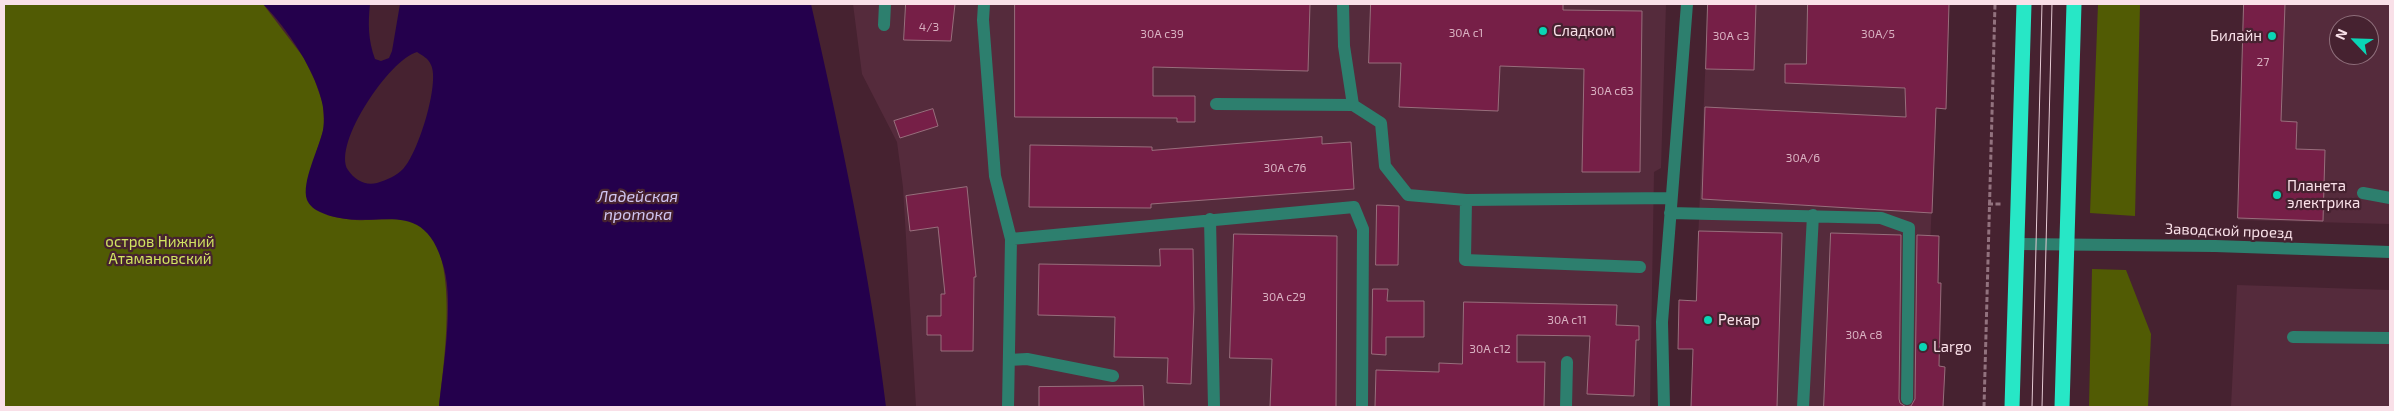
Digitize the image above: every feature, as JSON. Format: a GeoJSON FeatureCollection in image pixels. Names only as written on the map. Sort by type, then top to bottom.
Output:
{"type":"FeatureCollection","features":[{"type":"Feature","properties":{"kind":"highway"},"geometry":{"type":"LineString","coordinates":[[2012,407],[2024,4]]}},
{"type":"Feature","properties":{"kind":"highway"},"geometry":{"type":"LineString","coordinates":[[2062,407],[2074,4]]}},
{"type":"Feature","properties":{"kind":"street"},"geometry":{"type":"LineString","coordinates":[[884,25],[885,4]]}},
{"type":"Feature","properties":{"kind":"street"},"geometry":{"type":"LineString","coordinates":[[984,4],[983,20],[995,176],[1011,239],[1008,407]]}},
{"type":"Feature","properties":{"kind":"street"},"geometry":{"type":"LineString","coordinates":[[1343,4],[1344,46],[1354,105]]}},
{"type":"Feature","properties":{"kind":"street"},"geometry":{"type":"LineString","coordinates":[[1664,407],[1662,322],[1686,4]]}},
{"type":"Feature","properties":{"kind":"street"},"geometry":{"type":"LineString","coordinates":[[1216,104],[1354,105],[1381,122],[1385,166],[1408,195],[1466,200],[1671,198]]}},
{"type":"Feature","properties":{"kind":"street"},"geometry":{"type":"LineString","coordinates":[[2363,193],[2390,198]]}},
{"type":"Feature","properties":{"kind":"street"},"geometry":{"type":"LineString","coordinates":[[1466,200],[1465,260],[1640,267]]}},
{"type":"Feature","properties":{"kind":"street"},"geometry":{"type":"LineString","coordinates":[[1011,239],[1354,207],[1363,230],[1362,407]]}},
{"type":"Feature","properties":{"kind":"street"},"geometry":{"type":"LineString","coordinates":[[1670,213],[1882,218],[1909,228],[1907,399]]}},
{"type":"Feature","properties":{"kind":"street"},"geometry":{"type":"LineString","coordinates":[[1803,407],[1813,215]]}},
{"type":"Feature","properties":{"kind":"street"},"geometry":{"type":"LineString","coordinates":[[1210,219],[1214,407]]}},
{"type":"Feature","properties":{"kind":"street","name":"Заводской проезд"},"geometry":{"type":"LineString","coordinates":[[2017,244],[2215,246],[2390,252]]}},
{"type":"Feature","properties":{"kind":"street"},"geometry":{"type":"LineString","coordinates":[[2293,337],[2390,338]]}},
{"type":"Feature","properties":{"kind":"street"},"geometry":{"type":"LineString","coordinates":[[1009,360],[1027,359],[1113,376]]}},
{"type":"Feature","properties":{"kind":"street"},"geometry":{"type":"LineString","coordinates":[[1566,407],[1567,362]]}},
{"type":"Feature","properties":{"kind":"path"},"geometry":{"type":"LineString","coordinates":[[1984,407],[1988,204],[1995,4]]}},
{"type":"Feature","properties":{"kind":"path"},"geometry":{"type":"LineString","coordinates":[[1988,204],[2001,204]]}},
{"type":"Feature","properties":{"kind":"shaded area"},"geometry":{"type":"Polygon","coordinates":[[[853,4],[1666,4],[1661,168],[1654,172],[1650,407],[916,407],[903,187],[897,142],[862,74],[853,4]]]}},
{"type":"Feature","properties":{"kind":"shaded area"},"geometry":{"type":"Polygon","coordinates":[[[1708,4],[1949,4],[1946,109],[1936,109],[1923,407],[1691,407],[1708,4]]]}},
{"type":"Feature","properties":{"kind":"shaded area"},"geometry":{"type":"Polygon","coordinates":[[[2243,4],[2390,4],[2390,224],[2238,220],[2243,4]]]}},
{"type":"Feature","properties":{"kind":"shaded area"},"geometry":{"type":"Polygon","coordinates":[[[2237,285],[2390,290],[2390,407],[2231,407],[2237,285]]]}},
{"type":"Feature","properties":{"kind":"green space","name":"остров Нижний Атамановский"},"geometry":{"type":"Polygon","coordinates":[[[4,4],[263,4],[304,58],[323,104],[324,128],[316,153],[327,215],[355,220],[394,219],[411,221],[428,231],[439,250],[445,275],[447,304],[444,363],[439,407],[4,407],[4,4]]]}},
{"type":"Feature","properties":{"kind":"green space"},"geometry":{"type":"Polygon","coordinates":[[[2098,4],[2140,4],[2135,216],[2090,213],[2098,4]]]}},
{"type":"Feature","properties":{"kind":"green space"},"geometry":{"type":"Polygon","coordinates":[[[2092,269],[2126,270],[2151,334],[2148,407],[2089,407],[2092,269]]]}},
{"type":"Feature","properties":{"kind":"water","name":"Ладейская протока"},"geometry":{"type":"Polygon","coordinates":[[[263,4],[370,4],[369,25],[371,45],[375,59],[381,61],[389,58],[392,51],[400,4],[811,4],[844,154],[863,255],[886,407],[439,407],[447,337],[448,300],[444,268],[435,244],[423,229],[410,222],[394,219],[359,220],[340,218],[318,211],[309,204],[306,184],[323,130],[324,115],[321,98],[306,62],[285,29],[263,4]],[[417,52],[406,58],[379,86],[366,104],[348,142],[345,158],[348,170],[354,177],[368,184],[388,179],[403,169],[409,161],[421,134],[433,87],[433,74],[427,59],[417,52]]]}},
{"type":"Feature","properties":{"kind":"building"},"geometry":{"type":"Polygon","coordinates":[[[906,4],[955,4],[951,41],[904,40],[906,4]]]}},
{"type":"Feature","properties":{"kind":"building"},"geometry":{"type":"Polygon","coordinates":[[[1015,4],[1310,4],[1308,71],[1153,67],[1153,96],[1195,96],[1195,122],[1177,122],[1177,118],[1015,117],[1015,4]]]}},
{"type":"Feature","properties":{"kind":"building"},"geometry":{"type":"Polygon","coordinates":[[[1371,4],[1563,4],[1563,10],[1642,11],[1640,172],[1582,172],[1584,69],[1500,66],[1498,111],[1399,107],[1401,63],[1369,63],[1371,4]]]}},
{"type":"Feature","properties":{"kind":"building"},"geometry":{"type":"Polygon","coordinates":[[[1708,4],[1756,4],[1754,70],[1706,69],[1708,4]]]}},
{"type":"Feature","properties":{"kind":"building"},"geometry":{"type":"Polygon","coordinates":[[[1808,4],[1949,4],[1946,109],[1936,108],[1932,213],[1702,199],[1705,107],[1906,117],[1905,88],[1785,83],[1785,64],[1806,64],[1808,4]]]}},
{"type":"Feature","properties":{"kind":"building"},"geometry":{"type":"Polygon","coordinates":[[[2244,4],[2285,4],[2281,121],[2297,122],[2296,149],[2325,150],[2323,221],[2238,218],[2244,4]]]}},
{"type":"Feature","properties":{"kind":"building"},"geometry":{"type":"Polygon","coordinates":[[[933,109],[938,126],[900,138],[894,121],[933,109]]]}},
{"type":"Feature","properties":{"kind":"building"},"geometry":{"type":"Polygon","coordinates":[[[1322,137],[1322,144],[1351,142],[1354,189],[1151,204],[1151,208],[1029,207],[1030,145],[1152,147],[1152,150],[1322,137]]]}},
{"type":"Feature","properties":{"kind":"building"},"geometry":{"type":"Polygon","coordinates":[[[967,187],[976,277],[974,277],[973,351],[941,351],[941,335],[927,335],[927,316],[941,316],[941,294],[945,294],[938,227],[910,231],[906,196],[967,187]]]}},
{"type":"Feature","properties":{"kind":"building"},"geometry":{"type":"Polygon","coordinates":[[[1377,205],[1399,206],[1398,265],[1376,265],[1377,205]]]}},
{"type":"Feature","properties":{"kind":"building"},"geometry":{"type":"Polygon","coordinates":[[[1699,231],[1782,233],[1777,407],[1691,407],[1693,349],[1678,349],[1679,300],[1696,301],[1699,231]]]}},
{"type":"Feature","properties":{"kind":"building"},"geometry":{"type":"Polygon","coordinates":[[[1831,233],[1901,235],[1899,399],[1900,403],[1906,407],[1824,407],[1831,233]]]}},
{"type":"Feature","properties":{"kind":"building"},"geometry":{"type":"Polygon","coordinates":[[[1234,234],[1337,236],[1336,407],[1270,407],[1272,359],[1230,358],[1234,234]]]}},
{"type":"Feature","properties":{"kind":"building"},"geometry":{"type":"Polygon","coordinates":[[[1917,235],[1939,236],[1938,283],[1941,283],[1939,366],[1945,367],[1943,407],[1906,407],[1911,406],[1915,399],[1917,235]]]}},
{"type":"Feature","properties":{"kind":"building"},"geometry":{"type":"Polygon","coordinates":[[[1160,249],[1193,249],[1194,309],[1191,384],[1167,383],[1168,358],[1114,357],[1115,317],[1038,315],[1039,264],[1160,266],[1160,249]]]}},
{"type":"Feature","properties":{"kind":"building"},"geometry":{"type":"Polygon","coordinates":[[[1373,289],[1388,289],[1387,301],[1424,301],[1424,337],[1386,337],[1386,355],[1372,354],[1373,289]]]}},
{"type":"Feature","properties":{"kind":"building"},"geometry":{"type":"Polygon","coordinates":[[[1464,302],[1617,305],[1616,325],[1639,326],[1639,340],[1636,340],[1634,396],[1587,394],[1590,336],[1517,335],[1517,362],[1545,362],[1544,407],[1375,407],[1376,370],[1439,372],[1439,363],[1462,364],[1464,302]]]}},
{"type":"Feature","properties":{"kind":"building"},"geometry":{"type":"Polygon","coordinates":[[[1143,386],[1144,407],[1039,407],[1039,387],[1143,386]]]}},
{"type":"Feature","properties":{"kind":"tram line"},"geometry":{"type":"LineString","coordinates":[[2032,407],[2042,4]]}},
{"type":"Feature","properties":{"kind":"tram line"},"geometry":{"type":"LineString","coordinates":[[2042,407],[2052,4]]}},
{"type":"Feature","properties":{"kind":"place","name":"Сладком"},"geometry":{"type":"Point","coordinates":[1543,31]}},
{"type":"Feature","properties":{"kind":"place","name":"Билайн"},"geometry":{"type":"Point","coordinates":[2272,36]}},
{"type":"Feature","properties":{"kind":"place","name":"Планета электрика"},"geometry":{"type":"Point","coordinates":[2277,195]}},
{"type":"Feature","properties":{"kind":"place","name":"Рекар"},"geometry":{"type":"Point","coordinates":[1708,320]}},
{"type":"Feature","properties":{"kind":"place","name":"Largo"},"geometry":{"type":"Point","coordinates":[1923,347]}}]}
